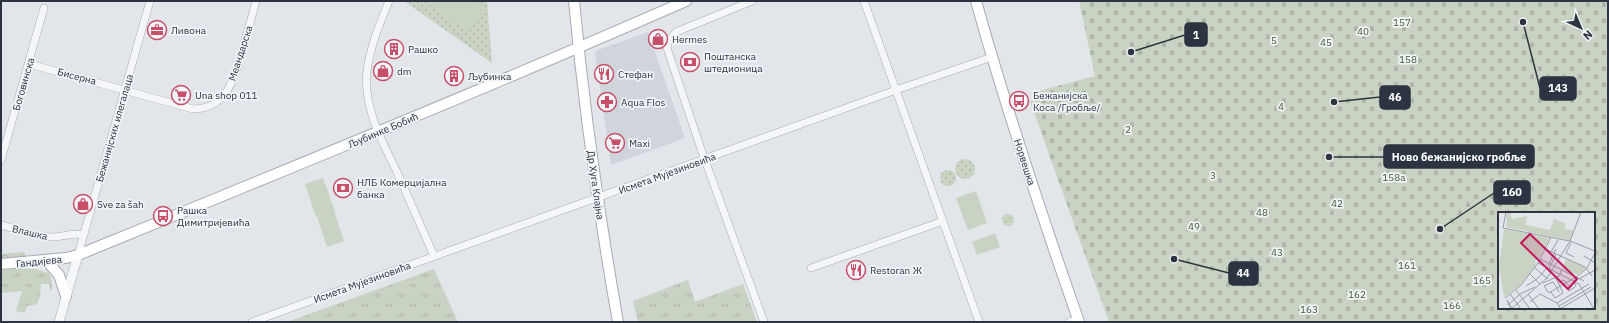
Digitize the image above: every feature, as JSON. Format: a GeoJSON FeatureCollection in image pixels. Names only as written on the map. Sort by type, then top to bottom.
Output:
{"type":"FeatureCollection","features":[{"type":"Feature","properties":{"kind":"main road","name":"Др Хуга Клајна"},"geometry":{"type":"LineString","coordinates":[[574,1],[578,48],[597,198],[618,322]]}},
{"type":"Feature","properties":{"kind":"main road","name":"Љубинке Бобић"},"geometry":{"type":"LineString","coordinates":[[78,255],[379,132],[686,1]]}},
{"type":"Feature","properties":{"kind":"main road","name":"Норвешка"},"geometry":{"type":"LineString","coordinates":[[976,1],[992,57],[1075,321]]}},
{"type":"Feature","properties":{"kind":"main road","name":"Гандијева"},"geometry":{"type":"LineString","coordinates":[[1,264],[66,258],[78,255]]}},
{"type":"Feature","properties":{"kind":"main road"},"geometry":{"type":"LineString","coordinates":[[46,260],[59,275],[66,296]]}},
{"type":"Feature","properties":{"kind":"street"},"geometry":{"type":"LineString","coordinates":[[142,1],[150,2]]}},
{"type":"Feature","properties":{"kind":"street","name":"Меандарска"},"geometry":{"type":"LineString","coordinates":[[126,89],[193,109],[203,109],[217,102],[225,94],[234,79],[256,1]]}},
{"type":"Feature","properties":{"kind":"street"},"geometry":{"type":"LineString","coordinates":[[389,1],[374,39],[367,71],[367,90],[370,108],[379,132],[434,256]]}},
{"type":"Feature","properties":{"kind":"street"},"geometry":{"type":"LineString","coordinates":[[752,1],[676,32],[667,45],[670,58],[705,159],[764,322]]}},
{"type":"Feature","properties":{"kind":"street"},"geometry":{"type":"LineString","coordinates":[[864,1],[979,322]]}},
{"type":"Feature","properties":{"kind":"street","name":"Бежанијских илегалаца"},"geometry":{"type":"LineString","coordinates":[[78,255],[150,2]]}},
{"type":"Feature","properties":{"kind":"street","name":"Боговинска"},"geometry":{"type":"LineString","coordinates":[[1,160],[44,8]]}},
{"type":"Feature","properties":{"kind":"street","name":"Исмета Мујезиновића"},"geometry":{"type":"LineString","coordinates":[[252,322],[896,90],[992,57]]}},
{"type":"Feature","properties":{"kind":"street","name":"Бисерна"},"geometry":{"type":"LineString","coordinates":[[29,64],[126,89]]}},
{"type":"Feature","properties":{"kind":"street"},"geometry":{"type":"LineString","coordinates":[[812,268],[943,221]]}},
{"type":"Feature","properties":{"kind":"street","name":"Влашка"},"geometry":{"type":"LineString","coordinates":[[1,225],[47,237],[56,237],[76,233],[83,235]]}},
{"type":"Feature","properties":{"kind":"street"},"geometry":{"type":"LineString","coordinates":[[59,322],[78,255]]}},
{"type":"Feature","properties":{"kind":"shaded area"},"geometry":{"type":"Polygon","coordinates":[[[648,32],[685,138],[611,165],[595,53],[598,50],[648,32]]]}},
{"type":"Feature","properties":{"kind":"green space"},"geometry":{"type":"Polygon","coordinates":[[[404,1],[487,1],[492,63],[404,1]]]}},
{"type":"Feature","properties":{"kind":"green space"},"geometry":{"type":"Polygon","coordinates":[[[428,1],[473,1],[484,9],[468,32],[427,3],[428,1]]]}},
{"type":"Feature","properties":{"kind":"green space"},"geometry":{"type":"Polygon","coordinates":[[[1079,1],[1608,1],[1608,322],[1109,322],[1030,101],[1040,98],[1039,91],[1095,76],[1079,1]]]}},
{"type":"Feature","properties":{"kind":"green space"},"geometry":{"type":"Polygon","coordinates":[[[965,159],[972,162],[975,169],[972,176],[965,179],[958,176],[955,169],[958,162],[965,159]]]}},
{"type":"Feature","properties":{"kind":"green space"},"geometry":{"type":"Polygon","coordinates":[[[948,170],[955,175],[956,178],[951,185],[948,186],[941,181],[940,178],[945,171],[948,170]]]}},
{"type":"Feature","properties":{"kind":"green space"},"geometry":{"type":"Polygon","coordinates":[[[323,178],[335,211],[316,217],[305,184],[323,178]]]}},
{"type":"Feature","properties":{"kind":"green space"},"geometry":{"type":"Polygon","coordinates":[[[976,191],[987,223],[968,230],[956,198],[976,191]]]}},
{"type":"Feature","properties":{"kind":"green space"},"geometry":{"type":"Polygon","coordinates":[[[334,211],[344,241],[327,247],[317,217],[334,211]]]}},
{"type":"Feature","properties":{"kind":"green space"},"geometry":{"type":"Polygon","coordinates":[[[1008,214],[1012,216],[1014,220],[1012,224],[1008,226],[1004,224],[1002,220],[1004,216],[1008,214]]]}},
{"type":"Feature","properties":{"kind":"green space"},"geometry":{"type":"Polygon","coordinates":[[[995,233],[1000,247],[977,255],[972,242],[995,233]]]}},
{"type":"Feature","properties":{"kind":"green space"},"geometry":{"type":"Polygon","coordinates":[[[24,252],[26,258],[1,260],[1,254],[24,252]]]}},
{"type":"Feature","properties":{"kind":"green space"},"geometry":{"type":"Polygon","coordinates":[[[22,268],[36,269],[49,273],[52,282],[52,290],[50,290],[49,284],[41,284],[40,296],[37,304],[27,306],[25,313],[16,311],[22,291],[1,293],[1,270],[22,268]]]}},
{"type":"Feature","properties":{"kind":"green space"},"geometry":{"type":"Polygon","coordinates":[[[434,269],[458,322],[287,322],[434,269]]]}},
{"type":"Feature","properties":{"kind":"green space"},"geometry":{"type":"Polygon","coordinates":[[[688,280],[695,302],[743,284],[757,322],[638,322],[633,301],[688,280]]]}},
{"type":"Feature","properties":{"kind":"place","name":"143"},"geometry":{"type":"Point","coordinates":[1523,22]}},
{"type":"Feature","properties":{"kind":"place","name":"Ливона"},"geometry":{"type":"Point","coordinates":[157,30]}},
{"type":"Feature","properties":{"kind":"place","name":"Hermes"},"geometry":{"type":"Point","coordinates":[658,39]}},
{"type":"Feature","properties":{"kind":"place","name":"Рашко"},"geometry":{"type":"Point","coordinates":[394,49]}},
{"type":"Feature","properties":{"kind":"place","name":"1"},"geometry":{"type":"Point","coordinates":[1131,52]}},
{"type":"Feature","properties":{"kind":"place","name":"Поштанска штедионица"},"geometry":{"type":"Point","coordinates":[690,62]}},
{"type":"Feature","properties":{"kind":"place","name":"dm"},"geometry":{"type":"Point","coordinates":[383,71]}},
{"type":"Feature","properties":{"kind":"place","name":"Стефан"},"geometry":{"type":"Point","coordinates":[604,74]}},
{"type":"Feature","properties":{"kind":"place","name":"Љубинка"},"geometry":{"type":"Point","coordinates":[454,76]}},
{"type":"Feature","properties":{"kind":"place","name":"Una shop 011"},"geometry":{"type":"Point","coordinates":[181,95]}},
{"type":"Feature","properties":{"kind":"place","name":"Бежанијска Коса /Гробље/"},"geometry":{"type":"Point","coordinates":[1019,101]}},
{"type":"Feature","properties":{"kind":"place","name":"Aqua Flos"},"geometry":{"type":"Point","coordinates":[607,102]}},
{"type":"Feature","properties":{"kind":"place","name":"46"},"geometry":{"type":"Point","coordinates":[1334,102]}},
{"type":"Feature","properties":{"kind":"place","name":"Maxi"},"geometry":{"type":"Point","coordinates":[615,143]}},
{"type":"Feature","properties":{"kind":"place","name":"Ново бежанијско гробље"},"geometry":{"type":"Point","coordinates":[1329,157]}},
{"type":"Feature","properties":{"kind":"place","name":"НЛБ Комерцијална банка"},"geometry":{"type":"Point","coordinates":[343,188]}},
{"type":"Feature","properties":{"kind":"place","name":"Sve za šah"},"geometry":{"type":"Point","coordinates":[83,204]}},
{"type":"Feature","properties":{"kind":"place","name":"Рашка Димитријевића"},"geometry":{"type":"Point","coordinates":[163,216]}},
{"type":"Feature","properties":{"kind":"place","name":"160"},"geometry":{"type":"Point","coordinates":[1440,229]}},
{"type":"Feature","properties":{"kind":"place","name":"44"},"geometry":{"type":"Point","coordinates":[1174,259]}},
{"type":"Feature","properties":{"kind":"place","name":"Restoran Ж"},"geometry":{"type":"Point","coordinates":[856,270]}},
{"type":"Feature","properties":{"kind":"park label","name":"157"},"geometry":{"type":"Point","coordinates":[1402,22]}},
{"type":"Feature","properties":{"kind":"park label","name":"40"},"geometry":{"type":"Point","coordinates":[1363,31]}},
{"type":"Feature","properties":{"kind":"park label","name":"5"},"geometry":{"type":"Point","coordinates":[1274,40]}},
{"type":"Feature","properties":{"kind":"park label","name":"45"},"geometry":{"type":"Point","coordinates":[1326,42]}},
{"type":"Feature","properties":{"kind":"park label","name":"158"},"geometry":{"type":"Point","coordinates":[1408,59]}},
{"type":"Feature","properties":{"kind":"park label","name":"4"},"geometry":{"type":"Point","coordinates":[1281,106]}},
{"type":"Feature","properties":{"kind":"park label","name":"2"},"geometry":{"type":"Point","coordinates":[1128,129]}},
{"type":"Feature","properties":{"kind":"park label","name":"3"},"geometry":{"type":"Point","coordinates":[1213,175]}},
{"type":"Feature","properties":{"kind":"park label","name":"158a"},"geometry":{"type":"Point","coordinates":[1394,177]}},
{"type":"Feature","properties":{"kind":"park label","name":"42"},"geometry":{"type":"Point","coordinates":[1337,203]}},
{"type":"Feature","properties":{"kind":"park label","name":"48"},"geometry":{"type":"Point","coordinates":[1262,212]}},
{"type":"Feature","properties":{"kind":"park label","name":"49"},"geometry":{"type":"Point","coordinates":[1194,226]}},
{"type":"Feature","properties":{"kind":"park label","name":"43"},"geometry":{"type":"Point","coordinates":[1277,252]}},
{"type":"Feature","properties":{"kind":"park label","name":"161"},"geometry":{"type":"Point","coordinates":[1407,265]}},
{"type":"Feature","properties":{"kind":"park label","name":"165"},"geometry":{"type":"Point","coordinates":[1482,280]}},
{"type":"Feature","properties":{"kind":"park label","name":"162"},"geometry":{"type":"Point","coordinates":[1357,294]}},
{"type":"Feature","properties":{"kind":"park label","name":"166"},"geometry":{"type":"Point","coordinates":[1452,305]}},
{"type":"Feature","properties":{"kind":"park label","name":"163"},"geometry":{"type":"Point","coordinates":[1309,309]}}]}
